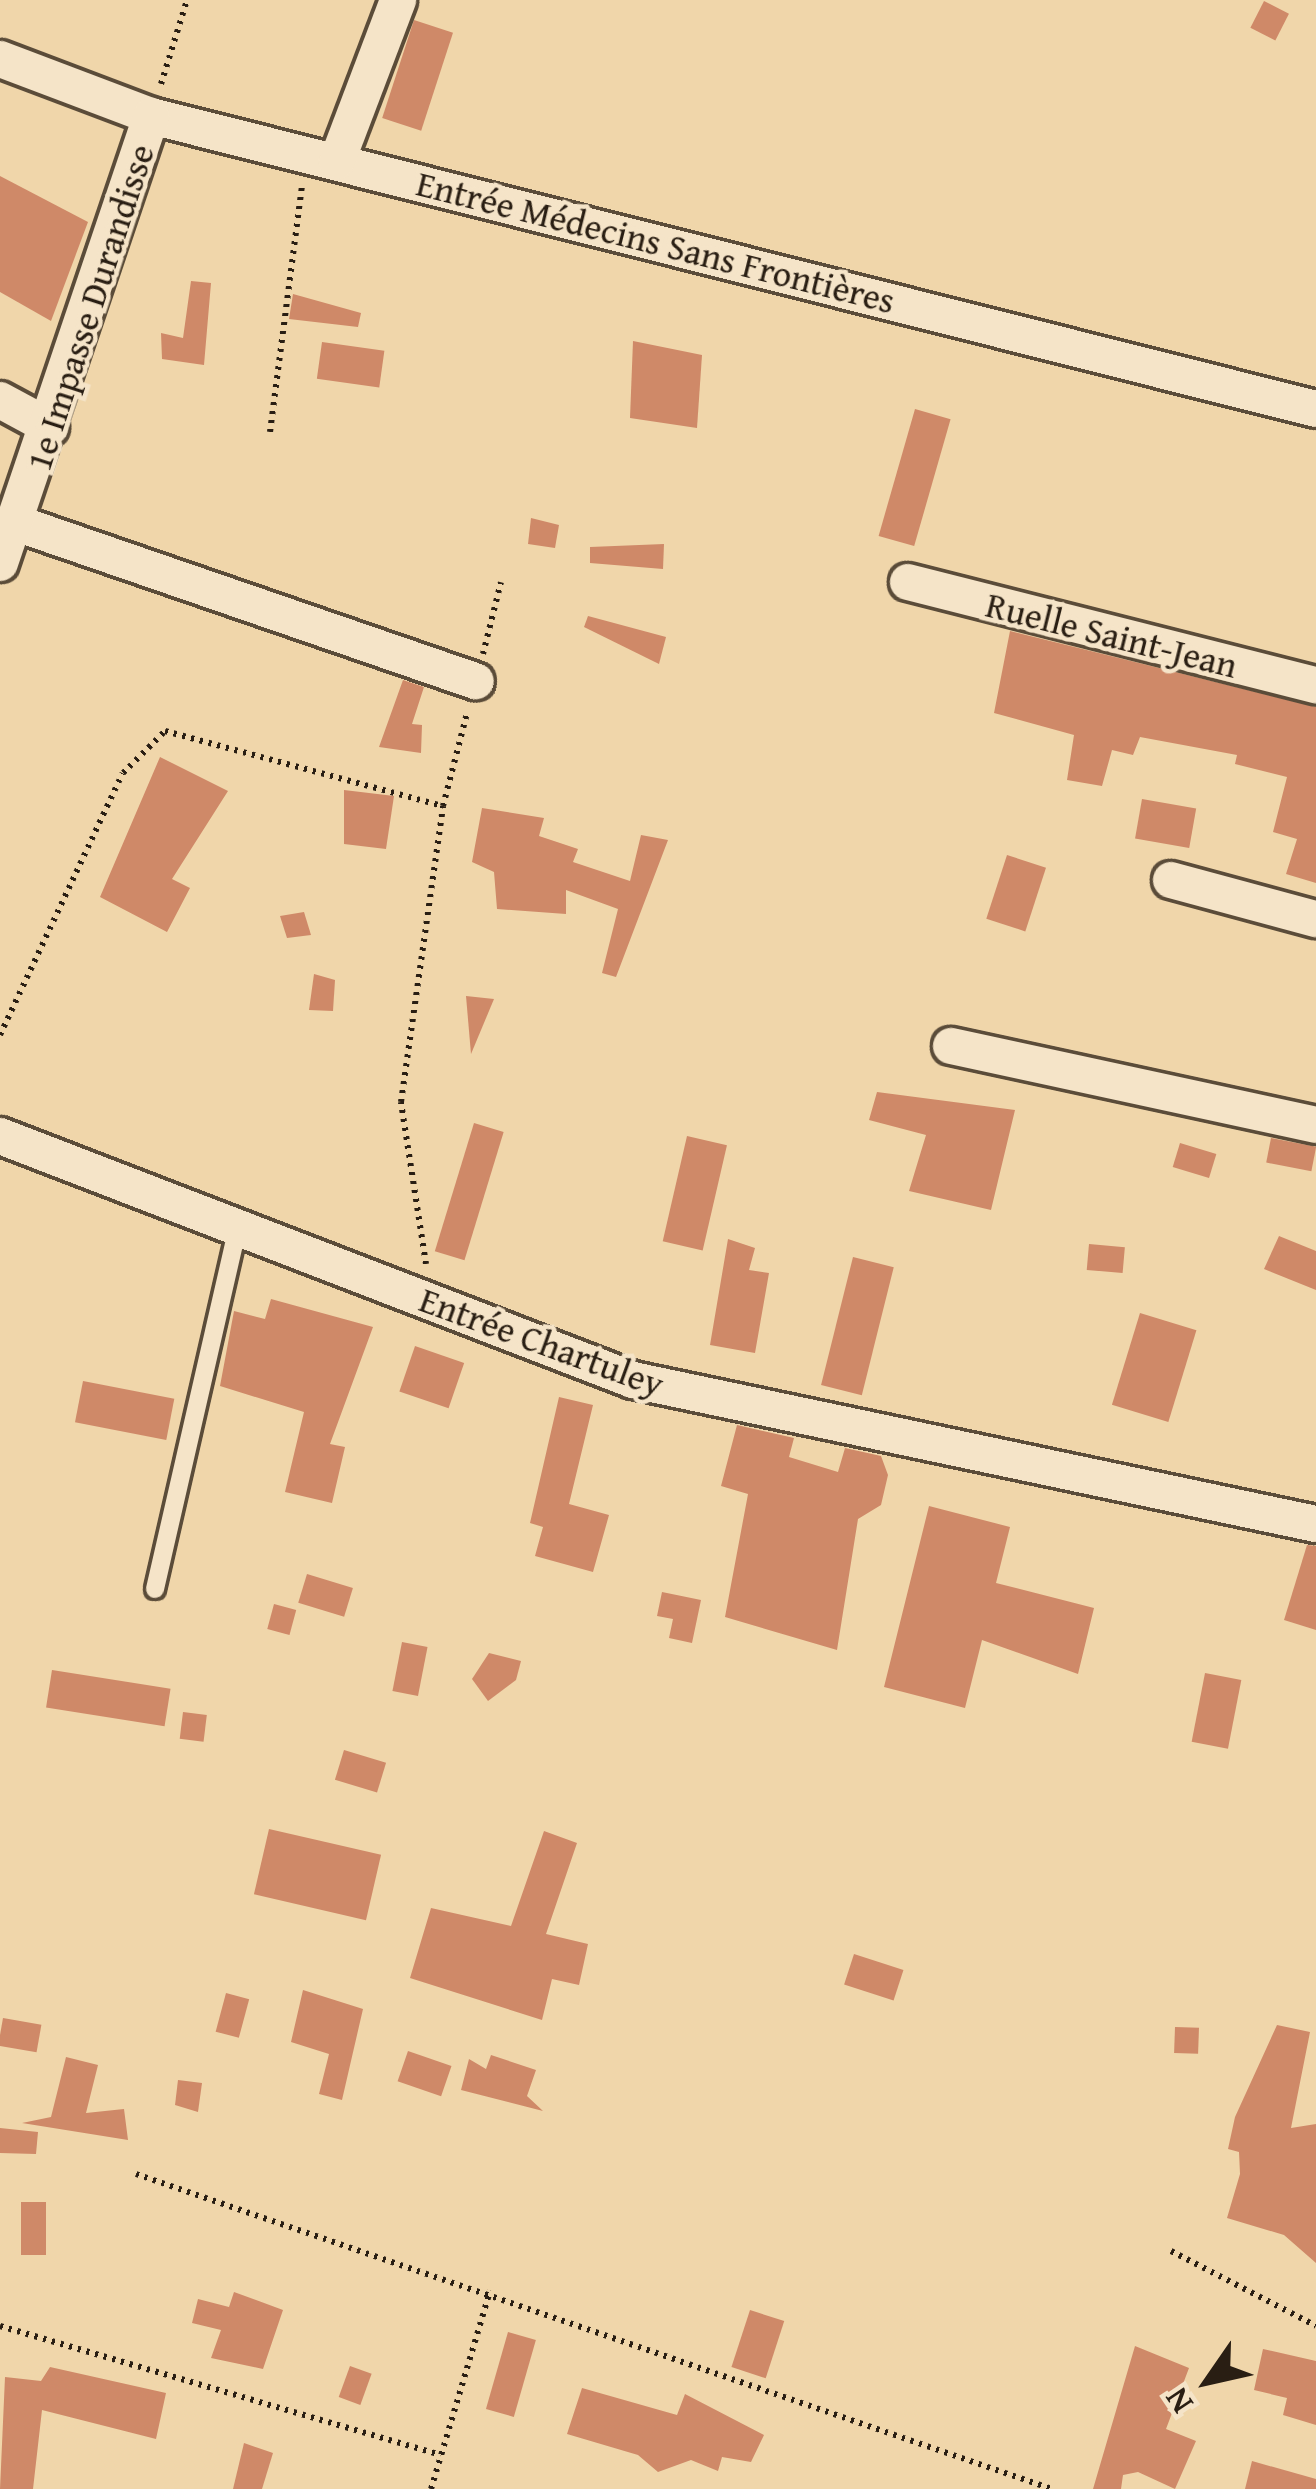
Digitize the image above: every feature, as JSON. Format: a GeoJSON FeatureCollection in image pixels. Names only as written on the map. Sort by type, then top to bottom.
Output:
{"type":"FeatureCollection","features":[{"type":"Feature","properties":{"kind":"street"},"geometry":{"type":"LineString","coordinates":[[323,157],[398,0]]}},
{"type":"Feature","properties":{"kind":"street","name":"Entrée Médecins Sans Frontières"},"geometry":{"type":"LineString","coordinates":[[0,59],[151,116],[1316,409]]}},
{"type":"Feature","properties":{"kind":"street","name":"1e Impasse Durandisse"},"geometry":{"type":"LineString","coordinates":[[0,563],[19,524],[151,116]]}},
{"type":"Feature","properties":{"kind":"street"},"geometry":{"type":"LineString","coordinates":[[0,400],[50,427]]}},
{"type":"Feature","properties":{"kind":"street"},"geometry":{"type":"LineString","coordinates":[[19,524],[476,681]]}},
{"type":"Feature","properties":{"kind":"street","name":"Ruelle Saint-Jean"},"geometry":{"type":"LineString","coordinates":[[908,582],[1316,685]]}},
{"type":"Feature","properties":{"kind":"street"},"geometry":{"type":"LineString","coordinates":[[1172,880],[1316,920]]}},
{"type":"Feature","properties":{"kind":"street"},"geometry":{"type":"LineString","coordinates":[[951,1046],[1316,1125]]}},
{"type":"Feature","properties":{"kind":"street","name":"Entrée Chartuley"},"geometry":{"type":"LineString","coordinates":[[0,1136],[634,1380],[1316,1524]]}},
{"type":"Feature","properties":{"kind":"lane"},"geometry":{"type":"LineString","coordinates":[[155,1589],[238,1228]]}},
{"type":"Feature","properties":{"kind":"path"},"geometry":{"type":"LineString","coordinates":[[151,116],[187,0]]}},
{"type":"Feature","properties":{"kind":"path"},"geometry":{"type":"LineString","coordinates":[[270,432],[323,157]]}},
{"type":"Feature","properties":{"kind":"path"},"geometry":{"type":"LineString","coordinates":[[433,1303],[400,1102],[443,806],[501,582]]}},
{"type":"Feature","properties":{"kind":"path"},"geometry":{"type":"LineString","coordinates":[[0,1035],[122,773],[165,731],[443,806]]}},
{"type":"Feature","properties":{"kind":"path"},"geometry":{"type":"LineString","coordinates":[[136,2174],[490,2290],[1052,2489]]}},
{"type":"Feature","properties":{"kind":"path"},"geometry":{"type":"LineString","coordinates":[[1171,2252],[1316,2326]]}},
{"type":"Feature","properties":{"kind":"path"},"geometry":{"type":"LineString","coordinates":[[431,2489],[490,2290]]}},
{"type":"Feature","properties":{"kind":"path"},"geometry":{"type":"LineString","coordinates":[[0,2326],[441,2456]]}},
{"type":"Feature","properties":{"kind":"building"},"geometry":{"type":"Polygon","coordinates":[[[1264,1],[1289,14],[1275,40],[1250,28],[1264,1]]]}},
{"type":"Feature","properties":{"kind":"building"},"geometry":{"type":"Polygon","coordinates":[[[414,20],[453,33],[421,131],[382,118],[414,20]]]}},
{"type":"Feature","properties":{"kind":"building"},"geometry":{"type":"Polygon","coordinates":[[[0,176],[88,222],[51,321],[0,292],[0,176]]]}},
{"type":"Feature","properties":{"kind":"building"},"geometry":{"type":"Polygon","coordinates":[[[191,281],[211,283],[204,365],[162,359],[161,333],[183,338],[191,281]]]}},
{"type":"Feature","properties":{"kind":"building"},"geometry":{"type":"Polygon","coordinates":[[[293,294],[361,313],[358,327],[289,319],[293,294]]]}},
{"type":"Feature","properties":{"kind":"building"},"geometry":{"type":"Polygon","coordinates":[[[633,341],[702,355],[697,428],[630,418],[633,341]]]}},
{"type":"Feature","properties":{"kind":"building"},"geometry":{"type":"Polygon","coordinates":[[[322,342],[384,351],[379,387],[317,379],[322,342]]]}},
{"type":"Feature","properties":{"kind":"building"},"geometry":{"type":"Polygon","coordinates":[[[915,409],[951,419],[914,546],[879,536],[915,409]]]}},
{"type":"Feature","properties":{"kind":"building"},"geometry":{"type":"Polygon","coordinates":[[[531,518],[559,525],[555,548],[528,544],[531,518]]]}},
{"type":"Feature","properties":{"kind":"building"},"geometry":{"type":"Polygon","coordinates":[[[664,544],[663,569],[590,563],[590,547],[664,544]]]}},
{"type":"Feature","properties":{"kind":"building"},"geometry":{"type":"Polygon","coordinates":[[[588,616],[666,637],[659,664],[584,627],[588,616]]]}},
{"type":"Feature","properties":{"kind":"building"},"geometry":{"type":"Polygon","coordinates":[[[1010,631],[1316,707],[1316,883],[1286,874],[1297,839],[1273,832],[1287,777],[1235,764],[1237,755],[1140,737],[1133,755],[1112,750],[1102,786],[1067,780],[1074,735],[994,713],[1010,631]]]}},
{"type":"Feature","properties":{"kind":"building"},"geometry":{"type":"Polygon","coordinates":[[[403,680],[424,687],[412,724],[422,725],[421,753],[379,747],[403,680]]]}},
{"type":"Feature","properties":{"kind":"building"},"geometry":{"type":"Polygon","coordinates":[[[160,757],[228,791],[172,879],[190,888],[167,932],[100,897],[160,757]]]}},
{"type":"Feature","properties":{"kind":"building"},"geometry":{"type":"Polygon","coordinates":[[[344,790],[394,796],[386,849],[344,844],[344,790]]]}},
{"type":"Feature","properties":{"kind":"building"},"geometry":{"type":"Polygon","coordinates":[[[1142,799],[1196,809],[1189,848],[1135,838],[1142,799]]]}},
{"type":"Feature","properties":{"kind":"building"},"geometry":{"type":"Polygon","coordinates":[[[482,808],[544,818],[539,836],[578,849],[573,862],[630,881],[641,835],[668,840],[616,977],[602,973],[618,909],[566,890],[566,914],[497,909],[494,872],[472,862],[482,808]]]}},
{"type":"Feature","properties":{"kind":"building"},"geometry":{"type":"Polygon","coordinates":[[[1007,855],[1046,868],[1025,931],[986,919],[1007,855]]]}},
{"type":"Feature","properties":{"kind":"building"},"geometry":{"type":"Polygon","coordinates":[[[304,912],[311,935],[287,938],[280,916],[304,912]]]}},
{"type":"Feature","properties":{"kind":"building"},"geometry":{"type":"Polygon","coordinates":[[[314,974],[335,980],[333,1011],[309,1010],[314,974]]]}},
{"type":"Feature","properties":{"kind":"building"},"geometry":{"type":"Polygon","coordinates":[[[466,996],[494,999],[471,1054],[466,996]]]}},
{"type":"Feature","properties":{"kind":"building"},"geometry":{"type":"Polygon","coordinates":[[[877,1092],[1015,1110],[991,1210],[909,1191],[926,1135],[869,1120],[877,1092]]]}},
{"type":"Feature","properties":{"kind":"building"},"geometry":{"type":"Polygon","coordinates":[[[474,1123],[504,1132],[464,1260],[435,1251],[474,1123]]]}},
{"type":"Feature","properties":{"kind":"building"},"geometry":{"type":"Polygon","coordinates":[[[687,1136],[727,1145],[703,1250],[663,1241],[687,1136]]]}},
{"type":"Feature","properties":{"kind":"building"},"geometry":{"type":"Polygon","coordinates":[[[1271,1138],[1316,1147],[1311,1171],[1266,1163],[1271,1138]]]}},
{"type":"Feature","properties":{"kind":"building"},"geometry":{"type":"Polygon","coordinates":[[[1180,1143],[1216,1154],[1209,1178],[1173,1167],[1180,1143]]]}},
{"type":"Feature","properties":{"kind":"building"},"geometry":{"type":"Polygon","coordinates":[[[1279,1236],[1316,1251],[1316,1290],[1264,1269],[1279,1236]]]}},
{"type":"Feature","properties":{"kind":"building"},"geometry":{"type":"Polygon","coordinates":[[[728,1239],[755,1248],[749,1270],[769,1273],[755,1353],[710,1345],[728,1239]]]}},
{"type":"Feature","properties":{"kind":"building"},"geometry":{"type":"Polygon","coordinates":[[[1089,1244],[1125,1247],[1123,1273],[1087,1270],[1089,1244]]]}},
{"type":"Feature","properties":{"kind":"building"},"geometry":{"type":"Polygon","coordinates":[[[853,1257],[894,1267],[862,1395],[821,1385],[853,1257]]]}},
{"type":"Feature","properties":{"kind":"building"},"geometry":{"type":"Polygon","coordinates":[[[271,1299],[373,1327],[330,1444],[345,1447],[332,1503],[285,1492],[304,1412],[220,1386],[234,1311],[265,1319],[271,1299]]]}},
{"type":"Feature","properties":{"kind":"building"},"geometry":{"type":"Polygon","coordinates":[[[1140,1313],[1196,1330],[1168,1422],[1112,1405],[1140,1313]]]}},
{"type":"Feature","properties":{"kind":"building"},"geometry":{"type":"Polygon","coordinates":[[[415,1346],[464,1363],[449,1408],[399,1391],[415,1346]]]}},
{"type":"Feature","properties":{"kind":"building"},"geometry":{"type":"Polygon","coordinates":[[[83,1381],[174,1399],[166,1440],[75,1422],[83,1381]]]}},
{"type":"Feature","properties":{"kind":"building"},"geometry":{"type":"Polygon","coordinates":[[[559,1397],[593,1405],[569,1504],[609,1515],[593,1572],[535,1556],[543,1527],[530,1523],[559,1397]]]}},
{"type":"Feature","properties":{"kind":"building"},"geometry":{"type":"Polygon","coordinates":[[[737,1425],[794,1438],[789,1457],[838,1472],[845,1448],[881,1456],[888,1475],[881,1505],[858,1519],[837,1650],[725,1617],[748,1494],[721,1486],[737,1425]]]}},
{"type":"Feature","properties":{"kind":"building"},"geometry":{"type":"Polygon","coordinates":[[[929,1506],[1010,1527],[996,1583],[1094,1608],[1078,1674],[982,1640],[965,1708],[884,1687],[929,1506]]]}},
{"type":"Feature","properties":{"kind":"building"},"geometry":{"type":"Polygon","coordinates":[[[1307,1545],[1316,1546],[1316,1630],[1284,1620],[1307,1545]]]}},
{"type":"Feature","properties":{"kind":"building"},"geometry":{"type":"Polygon","coordinates":[[[307,1574],[353,1588],[344,1617],[298,1603],[307,1574]]]}},
{"type":"Feature","properties":{"kind":"building"},"geometry":{"type":"Polygon","coordinates":[[[662,1592],[701,1600],[692,1643],[669,1638],[673,1619],[657,1616],[662,1592]]]}},
{"type":"Feature","properties":{"kind":"building"},"geometry":{"type":"Polygon","coordinates":[[[274,1604],[296,1610],[289,1635],[267,1629],[274,1604]]]}},
{"type":"Feature","properties":{"kind":"building"},"geometry":{"type":"Polygon","coordinates":[[[402,1642],[428,1647],[418,1696],[392,1691],[402,1642]]]}},
{"type":"Feature","properties":{"kind":"building"},"geometry":{"type":"Polygon","coordinates":[[[489,1653],[521,1661],[516,1680],[488,1701],[472,1679],[489,1653]]]}},
{"type":"Feature","properties":{"kind":"building"},"geometry":{"type":"Polygon","coordinates":[[[52,1670],[171,1689],[165,1726],[46,1708],[52,1670]]]}},
{"type":"Feature","properties":{"kind":"building"},"geometry":{"type":"Polygon","coordinates":[[[1205,1673],[1241,1680],[1228,1749],[1192,1742],[1205,1673]]]}},
{"type":"Feature","properties":{"kind":"building"},"geometry":{"type":"Polygon","coordinates":[[[183,1712],[207,1715],[204,1742],[180,1739],[183,1712]]]}},
{"type":"Feature","properties":{"kind":"building"},"geometry":{"type":"Polygon","coordinates":[[[344,1750],[386,1763],[377,1793],[335,1780],[344,1750]]]}},
{"type":"Feature","properties":{"kind":"building"},"geometry":{"type":"Polygon","coordinates":[[[269,1829],[381,1855],[366,1920],[254,1894],[269,1829]]]}},
{"type":"Feature","properties":{"kind":"building"},"geometry":{"type":"Polygon","coordinates":[[[544,1831],[577,1843],[546,1934],[588,1944],[579,1985],[552,1979],[542,2020],[410,1978],[431,1908],[511,1926],[544,1831]]]}},
{"type":"Feature","properties":{"kind":"building"},"geometry":{"type":"Polygon","coordinates":[[[854,1954],[903,1970],[894,2001],[844,1984],[854,1954]]]}},
{"type":"Feature","properties":{"kind":"building"},"geometry":{"type":"Polygon","coordinates":[[[303,1990],[363,2009],[342,2100],[319,2094],[329,2054],[291,2042],[303,1990]]]}},
{"type":"Feature","properties":{"kind":"building"},"geometry":{"type":"Polygon","coordinates":[[[226,1993],[249,1999],[239,2038],[216,2032],[226,1993]]]}},
{"type":"Feature","properties":{"kind":"building"},"geometry":{"type":"Polygon","coordinates":[[[3,2018],[41,2025],[37,2052],[0,2046],[3,2018]]]}},
{"type":"Feature","properties":{"kind":"building"},"geometry":{"type":"Polygon","coordinates":[[[1277,2025],[1310,2032],[1291,2128],[1316,2124],[1316,2263],[1284,2235],[1227,2218],[1240,2174],[1239,2152],[1228,2149],[1235,2117],[1277,2025]]]}},
{"type":"Feature","properties":{"kind":"building"},"geometry":{"type":"Polygon","coordinates":[[[1175,2027],[1199,2028],[1198,2054],[1174,2053],[1175,2027]]]}},
{"type":"Feature","properties":{"kind":"building"},"geometry":{"type":"Polygon","coordinates":[[[408,2051],[451,2066],[441,2096],[398,2081],[408,2051]]]}},
{"type":"Feature","properties":{"kind":"building"},"geometry":{"type":"Polygon","coordinates":[[[491,2055],[536,2070],[527,2096],[543,2111],[461,2090],[469,2059],[486,2069],[491,2055]]]}},
{"type":"Feature","properties":{"kind":"building"},"geometry":{"type":"Polygon","coordinates":[[[66,2057],[98,2065],[86,2113],[124,2109],[128,2140],[22,2123],[51,2117],[66,2057]]]}},
{"type":"Feature","properties":{"kind":"building"},"geometry":{"type":"Polygon","coordinates":[[[178,2080],[202,2083],[198,2112],[175,2105],[178,2080]]]}},
{"type":"Feature","properties":{"kind":"building"},"geometry":{"type":"Polygon","coordinates":[[[0,2128],[38,2132],[36,2154],[0,2153],[0,2128]]]}},
{"type":"Feature","properties":{"kind":"building"},"geometry":{"type":"Polygon","coordinates":[[[21,2202],[46,2202],[46,2255],[21,2255],[21,2202]]]}},
{"type":"Feature","properties":{"kind":"building"},"geometry":{"type":"Polygon","coordinates":[[[234,2292],[283,2310],[263,2369],[211,2358],[221,2330],[192,2323],[198,2299],[229,2307],[234,2292]]]}},
{"type":"Feature","properties":{"kind":"building"},"geometry":{"type":"Polygon","coordinates":[[[750,2310],[784,2321],[766,2378],[731,2367],[750,2310]]]}},
{"type":"Feature","properties":{"kind":"building"},"geometry":{"type":"Polygon","coordinates":[[[508,2332],[536,2340],[514,2417],[486,2409],[508,2332]]]}},
{"type":"Feature","properties":{"kind":"building"},"geometry":{"type":"Polygon","coordinates":[[[1135,2346],[1189,2368],[1166,2429],[1196,2441],[1175,2489],[1138,2472],[1123,2475],[1121,2489],[1093,2489],[1135,2346]]]}},
{"type":"Feature","properties":{"kind":"building"},"geometry":{"type":"Polygon","coordinates":[[[1263,2349],[1316,2361],[1316,2425],[1283,2415],[1287,2398],[1254,2390],[1263,2349]]]}},
{"type":"Feature","properties":{"kind":"building"},"geometry":{"type":"Polygon","coordinates":[[[350,2366],[372,2374],[360,2405],[339,2397],[350,2366]]]}},
{"type":"Feature","properties":{"kind":"building"},"geometry":{"type":"Polygon","coordinates":[[[50,2367],[166,2393],[156,2439],[42,2410],[33,2489],[0,2489],[5,2377],[41,2381],[50,2367]]]}},
{"type":"Feature","properties":{"kind":"building"},"geometry":{"type":"Polygon","coordinates":[[[582,2388],[677,2415],[685,2394],[764,2435],[751,2462],[722,2457],[718,2471],[691,2460],[658,2472],[638,2455],[567,2434],[582,2388]]]}},
{"type":"Feature","properties":{"kind":"building"},"geometry":{"type":"Polygon","coordinates":[[[244,2443],[273,2453],[262,2489],[233,2489],[244,2443]]]}},
{"type":"Feature","properties":{"kind":"building"},"geometry":{"type":"Polygon","coordinates":[[[1252,2461],[1316,2479],[1316,2489],[1245,2489],[1252,2461]]]}}]}
